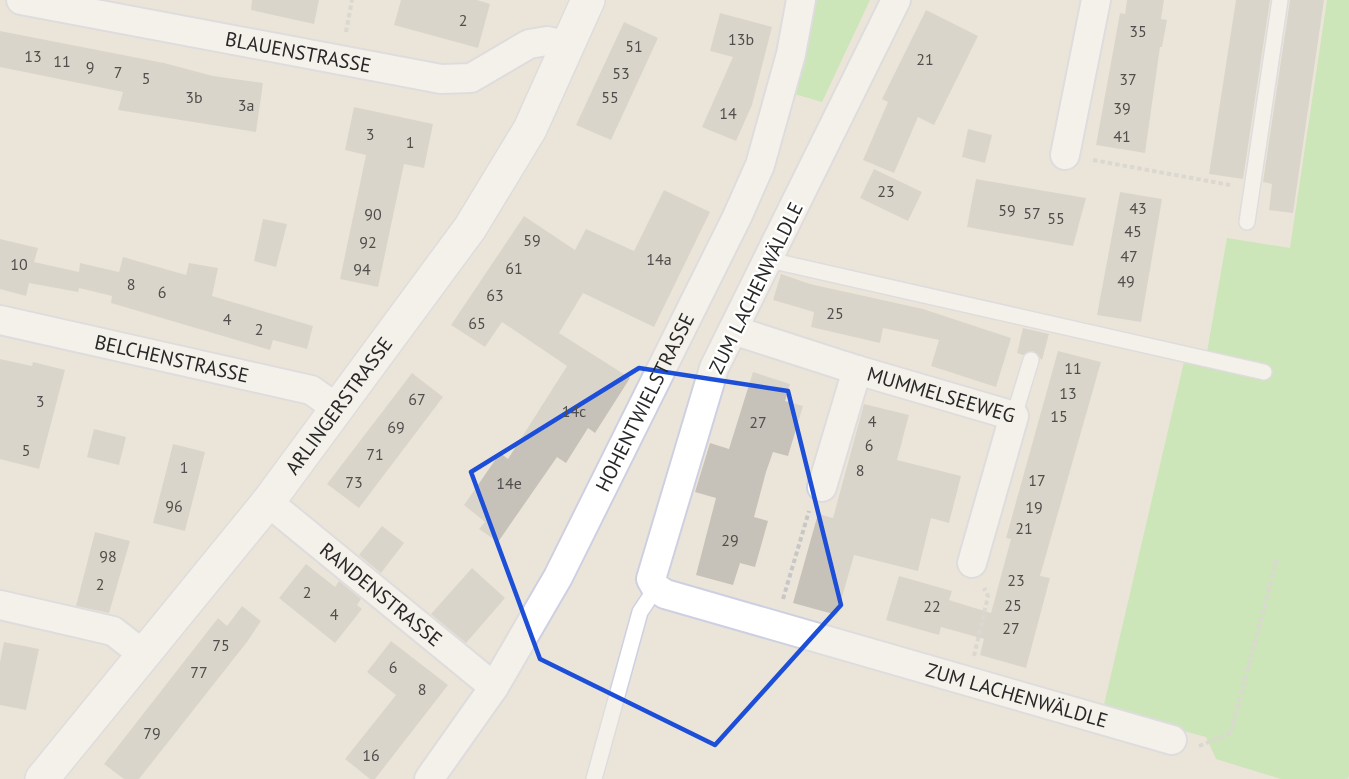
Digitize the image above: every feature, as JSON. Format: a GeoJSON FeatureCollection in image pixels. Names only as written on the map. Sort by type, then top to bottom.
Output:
{"type":"FeatureCollection","features":[{"type":"Feature","properties":{"kind":"main road","name":"ARLINGERSTRASSE"},"geometry":{"type":"LineString","coordinates":[[42,779],[268,502],[470,228],[530,129],[588,0]]}},
{"type":"Feature","properties":{"kind":"street","name":"BLAUENSTRASSE"},"geometry":{"type":"LineString","coordinates":[[21,0],[342,58],[441,79],[471,78],[529,44],[547,41],[569,46]]}},
{"type":"Feature","properties":{"kind":"street","name":"HOHENTWIELSTRASSE"},"geometry":{"type":"LineString","coordinates":[[429,779],[494,687],[558,577],[760,165],[791,54],[801,0]]}},
{"type":"Feature","properties":{"kind":"street","name":"ZUM LACHENWÄLDLE"},"geometry":{"type":"LineString","coordinates":[[896,0],[714,368],[651,579],[656,588],[665,594],[1172,740]]}},
{"type":"Feature","properties":{"kind":"street"},"geometry":{"type":"LineString","coordinates":[[1065,155],[1096,0]]}},
{"type":"Feature","properties":{"kind":"street","name":"BELCHENSTRASSE"},"geometry":{"type":"LineString","coordinates":[[0,320],[311,390],[338,409]]}},
{"type":"Feature","properties":{"kind":"street","name":"MUMMELSEEWEG"},"geometry":{"type":"LineString","coordinates":[[733,330],[857,370],[1014,416],[972,563]]}},
{"type":"Feature","properties":{"kind":"street","name":"MUMMELSEEWEG"},"geometry":{"type":"LineString","coordinates":[[822,487],[857,370]]}},
{"type":"Feature","properties":{"kind":"street","name":"RANDENSTRASSE"},"geometry":{"type":"LineString","coordinates":[[268,502],[494,687]]}},
{"type":"Feature","properties":{"kind":"street"},"geometry":{"type":"LineString","coordinates":[[0,605],[113,631],[144,655]]}},
{"type":"Feature","properties":{"kind":"lane"},"geometry":{"type":"LineString","coordinates":[[1247,222],[1280,0]]}},
{"type":"Feature","properties":{"kind":"lane"},"geometry":{"type":"LineString","coordinates":[[769,260],[1264,372]]}},
{"type":"Feature","properties":{"kind":"lane"},"geometry":{"type":"LineString","coordinates":[[1014,416],[1031,360]]}},
{"type":"Feature","properties":{"kind":"lane"},"geometry":{"type":"LineString","coordinates":[[594,779],[640,612],[656,588]]}},
{"type":"Feature","properties":{"kind":"path"},"geometry":{"type":"LineString","coordinates":[[342,58],[352,0]]}},
{"type":"Feature","properties":{"kind":"path"},"geometry":{"type":"LineString","coordinates":[[1065,155],[1252,189]]}},
{"type":"Feature","properties":{"kind":"path"},"geometry":{"type":"LineString","coordinates":[[782,604],[812,502],[822,487]]}},
{"type":"Feature","properties":{"kind":"path"},"geometry":{"type":"LineString","coordinates":[[1172,740],[1201,746],[1232,733],[1277,558]]}},
{"type":"Feature","properties":{"kind":"path"},"geometry":{"type":"LineString","coordinates":[[972,563],[988,596],[974,659]]}},
{"type":"Feature","properties":{"kind":"highlighted area"},"geometry":{"type":"Polygon","coordinates":[[[639,368],[788,391],[841,605],[715,745],[540,659],[471,472],[639,368]]]}},
{"type":"Feature","properties":{"kind":"green space"},"geometry":{"type":"Polygon","coordinates":[[[813,0],[870,0],[822,102],[791,93],[813,0]]]}},
{"type":"Feature","properties":{"kind":"green space"},"geometry":{"type":"Polygon","coordinates":[[[1327,0],[1349,0],[1349,776],[1348,779],[1281,779],[1216,759],[1206,737],[1103,709],[1187,349],[1207,352],[1227,238],[1290,248],[1327,0]]]}},
{"type":"Feature","properties":{"kind":"building"},"geometry":{"type":"Polygon","coordinates":[[[252,0],[319,0],[314,24],[251,10],[252,0]]]}},
{"type":"Feature","properties":{"kind":"building"},"geometry":{"type":"Polygon","coordinates":[[[401,0],[477,0],[490,4],[478,48],[394,25],[401,0]]]}},
{"type":"Feature","properties":{"kind":"building"},"geometry":{"type":"Polygon","coordinates":[[[1127,0],[1164,0],[1161,19],[1167,20],[1162,47],[1160,47],[1145,153],[1096,145],[1120,13],[1125,14],[1127,0]]]}},
{"type":"Feature","properties":{"kind":"building"},"geometry":{"type":"Polygon","coordinates":[[[1236,0],[1270,0],[1243,179],[1209,174],[1236,0]]]}},
{"type":"Feature","properties":{"kind":"building"},"geometry":{"type":"Polygon","coordinates":[[[1290,0],[1324,0],[1293,213],[1269,210],[1272,184],[1263,182],[1290,0]]]}},
{"type":"Feature","properties":{"kind":"building"},"geometry":{"type":"Polygon","coordinates":[[[926,10],[978,36],[934,125],[918,117],[894,173],[863,160],[888,102],[882,99],[926,10]]]}},
{"type":"Feature","properties":{"kind":"building"},"geometry":{"type":"Polygon","coordinates":[[[720,13],[772,27],[752,105],[736,141],[702,127],[733,57],[710,51],[720,13]]]}},
{"type":"Feature","properties":{"kind":"building"},"geometry":{"type":"Polygon","coordinates":[[[624,22],[658,38],[611,140],[576,125],[624,22]]]}},
{"type":"Feature","properties":{"kind":"building"},"geometry":{"type":"Polygon","coordinates":[[[0,31],[164,63],[213,76],[263,83],[256,132],[118,110],[123,92],[0,67],[0,31]]]}},
{"type":"Feature","properties":{"kind":"building"},"geometry":{"type":"Polygon","coordinates":[[[354,107],[433,124],[424,168],[404,164],[378,287],[340,279],[366,155],[345,150],[354,107]]]}},
{"type":"Feature","properties":{"kind":"building"},"geometry":{"type":"Polygon","coordinates":[[[968,129],[992,135],[985,163],[962,157],[968,129]]]}},
{"type":"Feature","properties":{"kind":"building"},"geometry":{"type":"Polygon","coordinates":[[[874,169],[922,192],[908,221],[860,198],[874,169]]]}},
{"type":"Feature","properties":{"kind":"building"},"geometry":{"type":"Polygon","coordinates":[[[976,179],[1086,198],[1073,246],[967,227],[976,179]]]}},
{"type":"Feature","properties":{"kind":"building"},"geometry":{"type":"Polygon","coordinates":[[[664,190],[710,212],[654,327],[583,293],[559,333],[630,378],[595,433],[588,428],[566,463],[557,457],[498,542],[479,529],[485,522],[464,505],[500,453],[508,459],[567,366],[502,322],[485,347],[451,325],[524,216],[575,250],[586,229],[634,251],[664,190]]]}},
{"type":"Feature","properties":{"kind":"building"},"geometry":{"type":"Polygon","coordinates":[[[1120,192],[1162,199],[1141,322],[1097,315],[1120,192]]]}},
{"type":"Feature","properties":{"kind":"building"},"geometry":{"type":"Polygon","coordinates":[[[263,219],[287,224],[276,267],[254,261],[263,219]]]}},
{"type":"Feature","properties":{"kind":"building"},"geometry":{"type":"Polygon","coordinates":[[[0,239],[38,248],[34,262],[79,272],[80,263],[119,272],[123,257],[186,275],[189,263],[218,268],[212,296],[313,326],[307,349],[273,340],[270,350],[111,303],[112,296],[79,288],[78,292],[29,283],[26,296],[0,289],[0,239]]]}},
{"type":"Feature","properties":{"kind":"building"},"geometry":{"type":"Polygon","coordinates":[[[781,274],[810,284],[923,309],[1011,338],[996,387],[931,366],[939,340],[883,328],[880,343],[811,327],[814,312],[773,300],[781,274]]]}},
{"type":"Feature","properties":{"kind":"building"},"geometry":{"type":"Polygon","coordinates":[[[1023,328],[1049,334],[1042,360],[1033,351],[1023,355],[1017,353],[1023,328]]]}},
{"type":"Feature","properties":{"kind":"building"},"geometry":{"type":"Polygon","coordinates":[[[1058,351],[1101,362],[1040,576],[1050,578],[1026,668],[980,655],[984,639],[941,627],[939,635],[886,620],[899,576],[952,591],[949,600],[991,613],[1011,539],[1006,538],[1058,351]]]}},
{"type":"Feature","properties":{"kind":"building"},"geometry":{"type":"Polygon","coordinates":[[[0,359],[32,366],[33,362],[65,370],[39,469],[0,459],[0,359]]]}},
{"type":"Feature","properties":{"kind":"building"},"geometry":{"type":"Polygon","coordinates":[[[753,372],[790,384],[785,401],[803,406],[788,456],[773,452],[766,472],[754,517],[768,521],[755,567],[740,563],[733,585],[696,575],[716,498],[695,492],[710,443],[729,449],[753,372]]]}},
{"type":"Feature","properties":{"kind":"building"},"geometry":{"type":"Polygon","coordinates":[[[412,373],[443,397],[359,508],[327,484],[412,373]]]}},
{"type":"Feature","properties":{"kind":"building"},"geometry":{"type":"Polygon","coordinates":[[[864,404],[909,415],[897,460],[961,476],[949,523],[931,518],[918,571],[854,555],[837,615],[793,603],[818,514],[833,518],[864,404]]]}},
{"type":"Feature","properties":{"kind":"building"},"geometry":{"type":"Polygon","coordinates":[[[94,429],[126,437],[119,465],[87,457],[94,429]]]}},
{"type":"Feature","properties":{"kind":"building"},"geometry":{"type":"Polygon","coordinates":[[[173,444],[205,452],[185,531],[153,523],[173,444]]]}},
{"type":"Feature","properties":{"kind":"building"},"geometry":{"type":"Polygon","coordinates":[[[382,526],[404,543],[381,573],[359,555],[382,526]]]}},
{"type":"Feature","properties":{"kind":"building"},"geometry":{"type":"Polygon","coordinates":[[[95,532],[130,541],[109,613],[76,606],[95,532]]]}},
{"type":"Feature","properties":{"kind":"building"},"geometry":{"type":"Polygon","coordinates":[[[306,564],[335,587],[339,581],[361,599],[357,605],[362,609],[335,643],[279,598],[306,564]]]}},
{"type":"Feature","properties":{"kind":"building"},"geometry":{"type":"Polygon","coordinates":[[[472,568],[505,598],[466,643],[431,614],[472,568]]]}},
{"type":"Feature","properties":{"kind":"building"},"geometry":{"type":"Polygon","coordinates":[[[242,606],[261,621],[139,779],[124,779],[104,764],[218,618],[227,626],[242,606]]]}},
{"type":"Feature","properties":{"kind":"building"},"geometry":{"type":"Polygon","coordinates":[[[391,641],[448,685],[375,779],[370,779],[345,759],[396,695],[367,672],[391,641]]]}},
{"type":"Feature","properties":{"kind":"building"},"geometry":{"type":"Polygon","coordinates":[[[4,642],[39,649],[26,710],[0,705],[0,662],[4,642]]]}}]}
